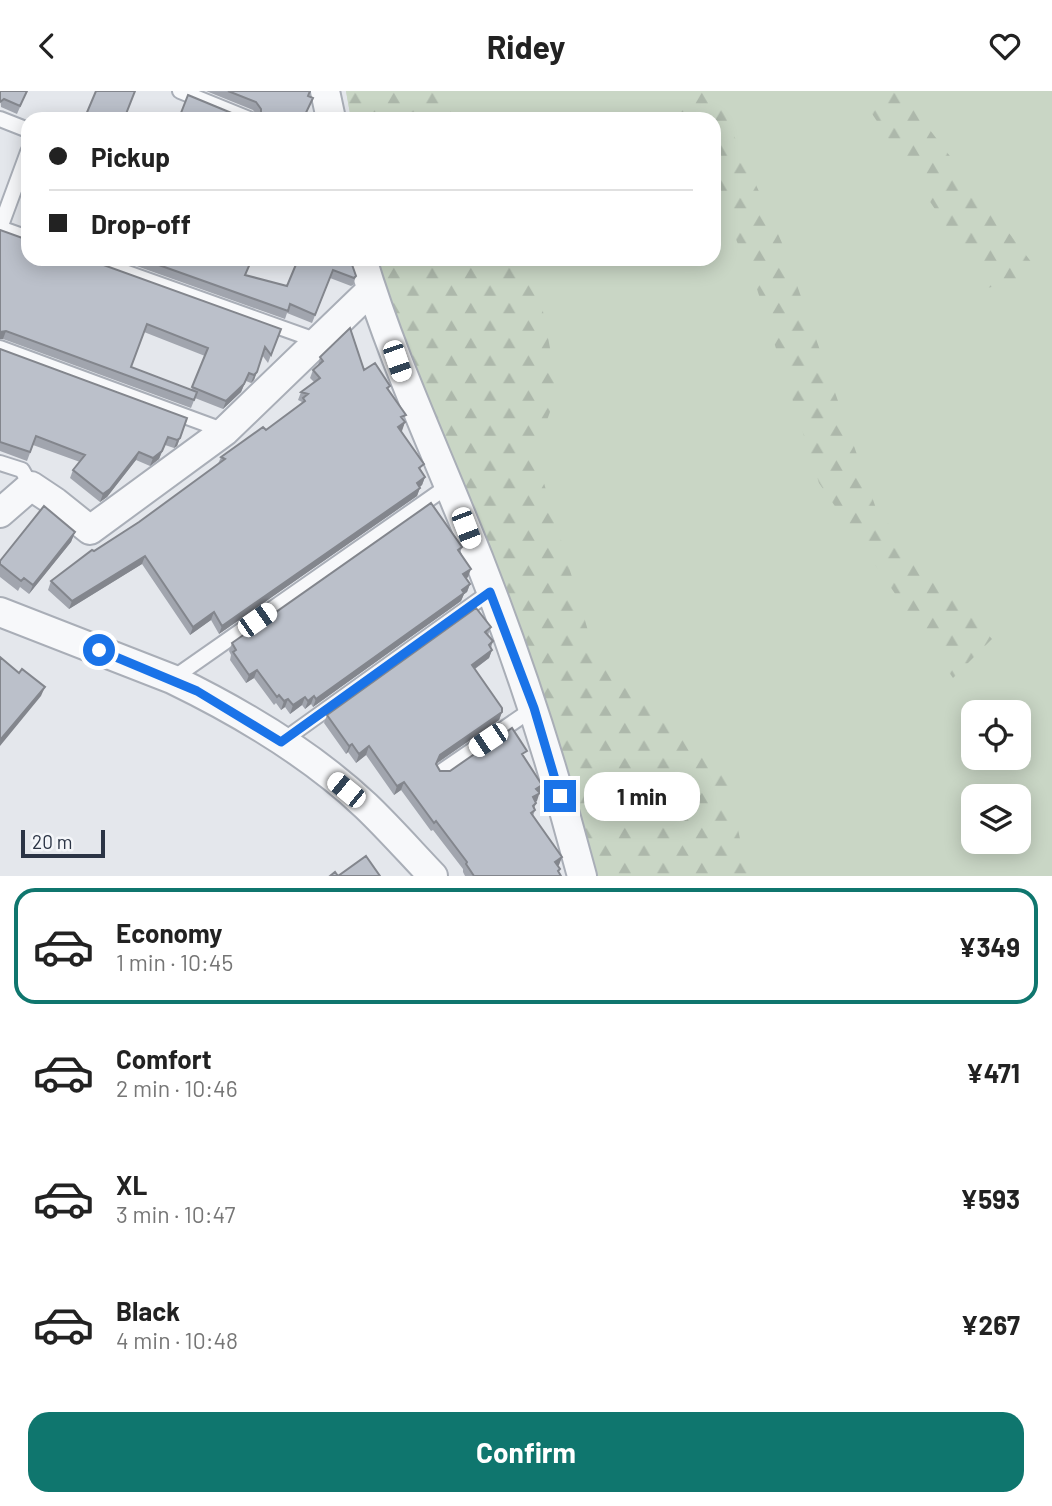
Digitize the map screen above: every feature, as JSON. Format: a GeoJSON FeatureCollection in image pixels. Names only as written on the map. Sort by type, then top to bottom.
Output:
{"type":"FeatureCollection","features":[{"type":"Feature","properties":{"kind":"street"},"geometry":{"type":"LineString","coordinates":[[325,91],[330,112]]}},
{"type":"Feature","properties":{"kind":"street"},"geometry":{"type":"LineString","coordinates":[[364,266],[405,385],[448,486],[534,708],[582,876]]}},
{"type":"Feature","properties":{"kind":"street"},"geometry":{"type":"LineString","coordinates":[[0,513],[31,487],[90,530],[225,431],[371,290]]}},
{"type":"Feature","properties":{"kind":"street"},"geometry":{"type":"LineString","coordinates":[[0,611],[172,679],[197,691],[281,742],[309,760],[365,805],[433,876]]}},
{"type":"Feature","properties":{"kind":"lane"},"geometry":{"type":"LineString","coordinates":[[180,91],[232,112]]}},
{"type":"Feature","properties":{"kind":"lane"},"geometry":{"type":"LineString","coordinates":[[0,119],[21,127]]}},
{"type":"Feature","properties":{"kind":"lane"},"geometry":{"type":"LineString","coordinates":[[21,171],[0,228],[21,236]]}},
{"type":"Feature","properties":{"kind":"lane"},"geometry":{"type":"LineString","coordinates":[[108,266],[318,341]]}},
{"type":"Feature","properties":{"kind":"lane"},"geometry":{"type":"LineString","coordinates":[[0,348],[225,431]]}},
{"type":"Feature","properties":{"kind":"lane"},"geometry":{"type":"LineString","coordinates":[[0,463],[22,470],[31,487]]}},
{"type":"Feature","properties":{"kind":"lane"},"geometry":{"type":"LineString","coordinates":[[172,679],[448,486]]}},
{"type":"Feature","properties":{"kind":"lane"},"geometry":{"type":"LineString","coordinates":[[281,742],[490,592]]}},
{"type":"Feature","properties":{"kind":"lane"},"geometry":{"type":"LineString","coordinates":[[442,771],[534,708]]}},
{"type":"Feature","properties":{"kind":"green space"},"geometry":{"type":"Polygon","coordinates":[[[346,91],[1052,91],[1052,876],[587,876],[379,266],[721,266],[721,112],[350,112],[346,91]]]}},
{"type":"Feature","properties":{"kind":"green space"},"geometry":{"type":"Polygon","coordinates":[[[346,91],[444,91],[451,112],[350,112],[346,91]]]}},
{"type":"Feature","properties":{"kind":"green space"},"geometry":{"type":"Polygon","coordinates":[[[672,91],[714,91],[782,243],[877,511],[992,639],[953,678],[819,483],[756,286],[721,204],[721,112],[681,112],[672,91]]]}},
{"type":"Feature","properties":{"kind":"green space"},"geometry":{"type":"Polygon","coordinates":[[[857,91],[900,91],[1042,276],[987,288],[857,91]]]}},
{"type":"Feature","properties":{"kind":"green space"},"geometry":{"type":"Polygon","coordinates":[[[378,266],[534,266],[558,390],[535,453],[595,654],[725,769],[748,876],[587,876],[382,285],[378,266]]]}},
{"type":"Feature","properties":{"kind":"building"},"geometry":{"type":"Polygon","coordinates":[[[0,91],[27,91],[20,106],[4,99],[0,102],[0,91]]]}},
{"type":"Feature","properties":{"kind":"building"},"geometry":{"type":"Polygon","coordinates":[[[96,91],[135,91],[127,112],[87,112],[96,91]]]}},
{"type":"Feature","properties":{"kind":"building"},"geometry":{"type":"Polygon","coordinates":[[[228,91],[310,91],[308,96],[313,98],[306,112],[261,112],[256,102],[228,91]]]}},
{"type":"Feature","properties":{"kind":"building"},"geometry":{"type":"Polygon","coordinates":[[[188,95],[229,112],[181,112],[188,95]]]}},
{"type":"Feature","properties":{"kind":"building"},"geometry":{"type":"Polygon","coordinates":[[[0,230],[21,238],[21,266],[106,266],[281,329],[271,355],[265,347],[257,372],[254,375],[249,373],[244,384],[226,401],[192,387],[208,348],[147,324],[131,367],[197,392],[194,400],[6,331],[0,332],[0,230]]]}},
{"type":"Feature","properties":{"kind":"building"},"geometry":{"type":"Polygon","coordinates":[[[162,266],[249,266],[245,275],[287,286],[295,266],[352,266],[356,276],[354,278],[333,270],[315,315],[290,304],[288,311],[162,266]]]}},
{"type":"Feature","properties":{"kind":"building"},"geometry":{"type":"Polygon","coordinates":[[[350,328],[364,370],[375,363],[390,386],[387,388],[406,415],[401,417],[405,422],[398,427],[424,464],[419,468],[425,477],[417,483],[420,488],[222,626],[214,612],[193,627],[145,556],[72,601],[51,581],[92,550],[139,522],[225,459],[221,457],[263,427],[266,430],[305,401],[303,398],[308,394],[301,392],[320,378],[313,370],[323,361],[320,357],[350,328]]]}},
{"type":"Feature","properties":{"kind":"building"},"geometry":{"type":"Polygon","coordinates":[[[0,349],[187,418],[180,438],[177,440],[168,437],[162,451],[153,458],[139,452],[103,494],[73,470],[85,455],[36,436],[30,452],[0,442],[0,349]]]}},
{"type":"Feature","properties":{"kind":"building"},"geometry":{"type":"Polygon","coordinates":[[[431,503],[462,547],[458,550],[471,569],[463,574],[470,584],[462,590],[464,593],[316,699],[314,696],[308,701],[305,697],[293,705],[288,699],[284,701],[279,695],[277,697],[257,670],[249,675],[233,652],[236,650],[232,643],[431,503]]]}},
{"type":"Feature","properties":{"kind":"building"},"geometry":{"type":"Polygon","coordinates":[[[44,506],[75,532],[33,585],[24,578],[21,581],[0,564],[0,561],[44,506]]]}},
{"type":"Feature","properties":{"kind":"building"},"geometry":{"type":"Polygon","coordinates":[[[476,608],[491,627],[485,632],[493,641],[489,645],[492,650],[472,665],[502,708],[502,712],[440,755],[436,764],[440,771],[450,771],[512,728],[527,751],[522,754],[542,785],[536,789],[540,793],[533,797],[536,803],[533,806],[535,810],[531,813],[562,857],[555,862],[561,876],[474,876],[467,862],[404,782],[397,786],[369,746],[359,754],[352,744],[349,746],[327,715],[476,608]]]}},
{"type":"Feature","properties":{"kind":"building"},"geometry":{"type":"Polygon","coordinates":[[[0,657],[19,673],[22,669],[45,687],[0,740],[0,657]]]}},
{"type":"Feature","properties":{"kind":"building"},"geometry":{"type":"Polygon","coordinates":[[[366,856],[380,876],[338,876],[366,856]]]}},
{"type":"Feature","properties":{"kind":"route"},"geometry":{"type":"LineString","coordinates":[[99,650],[197,691],[281,742],[490,592],[534,708],[560,796]]}}]}
